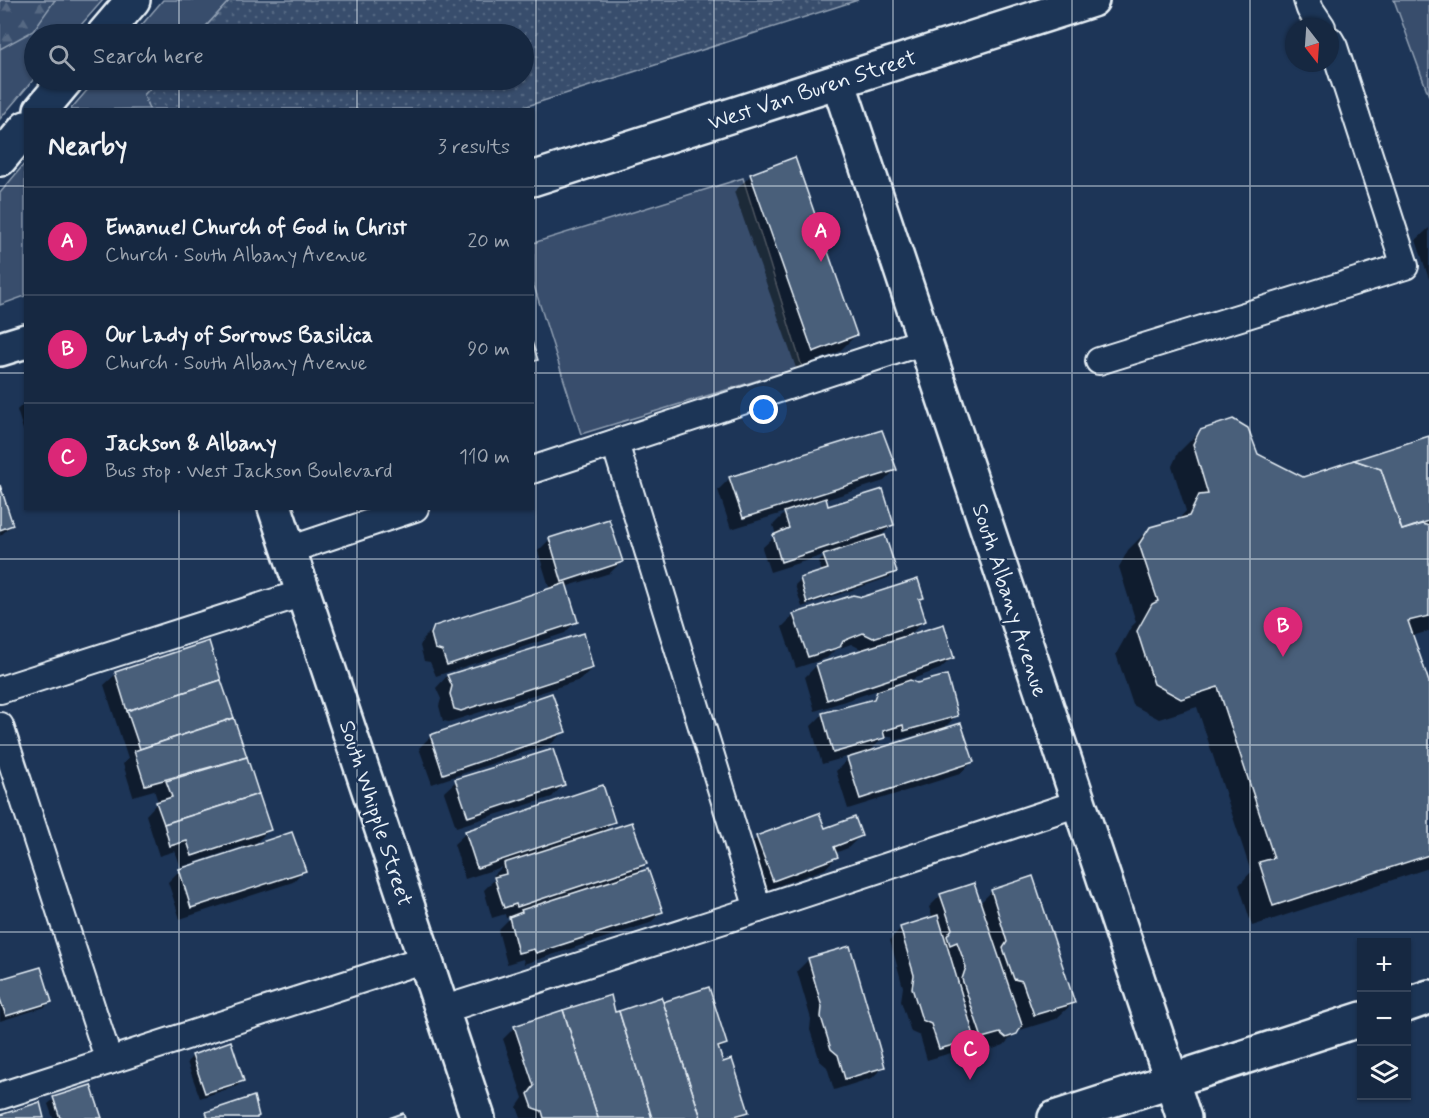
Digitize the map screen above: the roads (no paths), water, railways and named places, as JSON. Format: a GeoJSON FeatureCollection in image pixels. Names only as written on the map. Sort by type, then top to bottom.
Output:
{"type":"FeatureCollection","features":[{"type":"Feature","properties":{"kind":"main road"},"geometry":{"type":"LineString","coordinates":[[112,24],[132,0]]}},
{"type":"Feature","properties":{"kind":"main road","name":"West Van Buren Street"},"geometry":{"type":"LineString","coordinates":[[534,177],[1092,0]]}},
{"type":"Feature","properties":{"kind":"main road","name":"South Albany Avenue"},"geometry":{"type":"LineString","coordinates":[[838,81],[1184,1118]]}},
{"type":"Feature","properties":{"kind":"main road"},"geometry":{"type":"LineString","coordinates":[[43,108],[58,90]]}},
{"type":"Feature","properties":{"kind":"main road"},"geometry":{"type":"LineString","coordinates":[[0,159],[24,130]]}},
{"type":"Feature","properties":{"kind":"main road"},"geometry":{"type":"LineString","coordinates":[[0,349],[24,342]]}},
{"type":"Feature","properties":{"kind":"main road","name":"South Whipple Street"},"geometry":{"type":"LineString","coordinates":[[276,510],[478,1118]]}},
{"type":"Feature","properties":{"kind":"main road"},"geometry":{"type":"LineString","coordinates":[[1411,1004],[1429,997]]}},
{"type":"Feature","properties":{"kind":"main road"},"geometry":{"type":"LineString","coordinates":[[1055,1118],[1357,1021]]}},
{"type":"Feature","properties":{"kind":"lane"},"geometry":{"type":"LineString","coordinates":[[1307,0],[1316,18]]}},
{"type":"Feature","properties":{"kind":"lane"},"geometry":{"type":"LineString","coordinates":[[1099,362],[1406,266],[1339,62]]}},
{"type":"Feature","properties":{"kind":"lane"},"geometry":{"type":"LineString","coordinates":[[534,469],[925,341]]}},
{"type":"Feature","properties":{"kind":"lane"},"geometry":{"type":"LineString","coordinates":[[615,443],[758,909]]}},
{"type":"Feature","properties":{"kind":"lane"},"geometry":{"type":"LineString","coordinates":[[289,550],[409,510]]}},
{"type":"Feature","properties":{"kind":"lane"},"geometry":{"type":"LineString","coordinates":[[0,690],[303,592]]}},
{"type":"Feature","properties":{"kind":"lane"},"geometry":{"type":"LineString","coordinates":[[0,726],[109,1061]]}},
{"type":"Feature","properties":{"kind":"lane"},"geometry":{"type":"LineString","coordinates":[[442,1010],[1079,803]]}},
{"type":"Feature","properties":{"kind":"lane"},"geometry":{"type":"LineString","coordinates":[[0,1096],[425,959]]}},
{"type":"Feature","properties":{"kind":"place","name":"Emanuel Church of God in Christ"},"geometry":{"type":"Point","coordinates":[821,262]}},
{"type":"Feature","properties":{"kind":"place","name":"Our Lady of Sorrows Basilica"},"geometry":{"type":"Point","coordinates":[1283,657]}},
{"type":"Feature","properties":{"kind":"place","name":"Jackson & Albany"},"geometry":{"type":"Point","coordinates":[970,1080]}}]}
